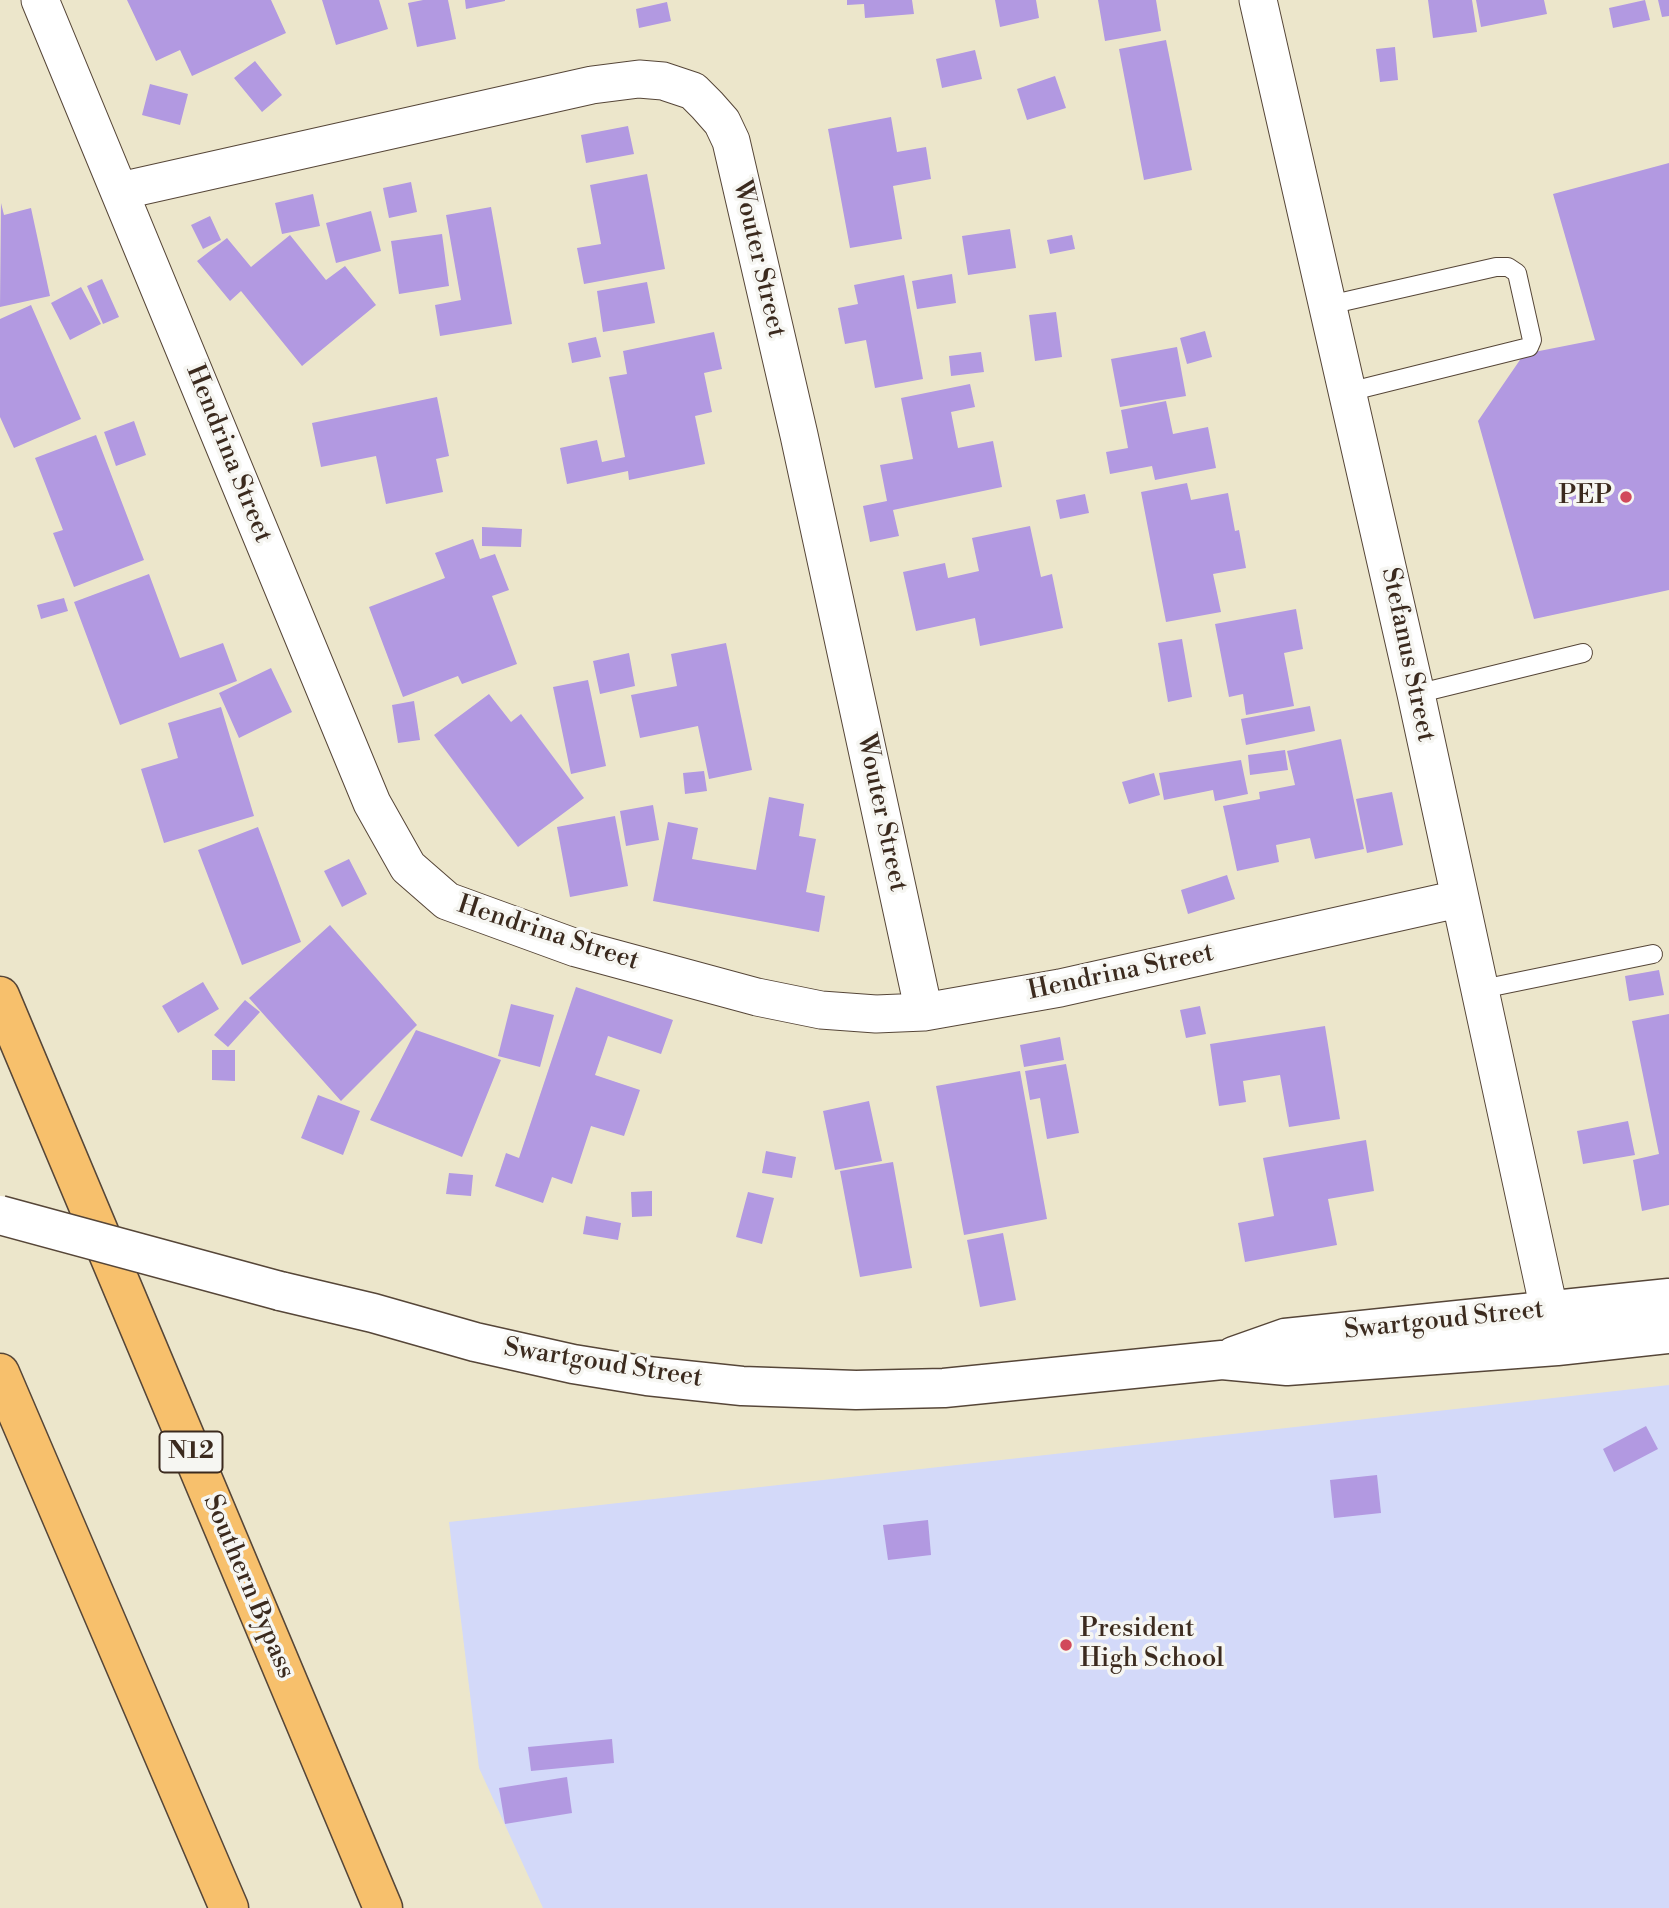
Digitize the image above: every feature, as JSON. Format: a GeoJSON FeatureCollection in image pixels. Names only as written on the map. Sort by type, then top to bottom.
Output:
{"type":"FeatureCollection","features":[{"type":"Feature","properties":{"kind":"highway","name":"Southern Bypass"},"geometry":{"type":"LineString","coordinates":[[0,996],[383,1908]]}},
{"type":"Feature","properties":{"kind":"highway"},"geometry":{"type":"LineString","coordinates":[[0,1373],[229,1908]]}},
{"type":"Feature","properties":{"kind":"street","name":"Hendrina Street"},"geometry":{"type":"LineString","coordinates":[[40,0],[372,803],[408,867],[431,891],[467,910],[576,947],[757,998],[821,1010],[876,1014],[924,1012],[1060,988],[1458,899]]}},
{"type":"Feature","properties":{"kind":"street","name":"Stefanus Street"},"geometry":{"type":"LineString","coordinates":[[1258,0],[1416,694],[1458,899],[1482,989],[1553,1328]]}},
{"type":"Feature","properties":{"kind":"street","name":"Wouter Street"},"geometry":{"type":"LineString","coordinates":[[120,191],[592,85],[639,79],[663,81],[693,92],[707,105],[722,122],[731,141],[799,435],[924,1012]]}},
{"type":"Feature","properties":{"kind":"street","name":"Swartgoud Street"},"geometry":{"type":"LineString","coordinates":[[0,1215],[475,1342],[573,1364],[647,1376],[742,1386],[856,1390],[944,1388],[1222,1360],[1287,1366],[1553,1328],[1669,1298]]}},
{"type":"Feature","properties":{"kind":"street","name":"Swartgoud Street"},"geometry":{"type":"LineString","coordinates":[[1553,1328],[1669,1334]]}},
{"type":"Feature","properties":{"kind":"lane"},"geometry":{"type":"LineString","coordinates":[[1329,305],[1496,267],[1508,267],[1517,273],[1532,340],[1530,347],[1348,392]]}},
{"type":"Feature","properties":{"kind":"lane"},"geometry":{"type":"LineString","coordinates":[[1416,694],[1583,653]]}},
{"type":"Feature","properties":{"kind":"lane"},"geometry":{"type":"LineString","coordinates":[[1482,989],[1653,954]]}},
{"type":"Feature","properties":{"kind":"shaded area","name":"President High School"},"geometry":{"type":"Polygon","coordinates":[[[1669,1385],[1669,1908],[543,1908],[479,1768],[449,1522],[1669,1385]]]}},
{"type":"Feature","properties":{"kind":"building"},"geometry":{"type":"Polygon","coordinates":[[[127,0],[271,0],[286,33],[192,76],[180,50],[156,61],[127,0]]]}},
{"type":"Feature","properties":{"kind":"building"},"geometry":{"type":"Polygon","coordinates":[[[322,0],[379,0],[388,29],[336,45],[322,0]]]}},
{"type":"Feature","properties":{"kind":"building"},"geometry":{"type":"Polygon","coordinates":[[[448,0],[456,39],[417,47],[408,3],[448,0]]]}},
{"type":"Feature","properties":{"kind":"building"},"geometry":{"type":"Polygon","coordinates":[[[465,0],[505,0],[505,1],[466,9],[465,0]]]}},
{"type":"Feature","properties":{"kind":"building"},"geometry":{"type":"Polygon","coordinates":[[[847,0],[912,0],[914,14],[865,18],[864,4],[847,5],[847,0]]]}},
{"type":"Feature","properties":{"kind":"building"},"geometry":{"type":"Polygon","coordinates":[[[995,0],[1036,0],[1039,18],[1000,27],[995,0]]]}},
{"type":"Feature","properties":{"kind":"building"},"geometry":{"type":"Polygon","coordinates":[[[1098,0],[1156,0],[1161,31],[1105,41],[1098,0]]]}},
{"type":"Feature","properties":{"kind":"building"},"geometry":{"type":"Polygon","coordinates":[[[1428,0],[1472,0],[1477,32],[1433,38],[1428,0]]]}},
{"type":"Feature","properties":{"kind":"building"},"geometry":{"type":"Polygon","coordinates":[[[1476,0],[1544,0],[1547,14],[1481,27],[1476,0]]]}},
{"type":"Feature","properties":{"kind":"building"},"geometry":{"type":"Polygon","coordinates":[[[1645,0],[1650,20],[1613,28],[1609,8],[1645,0]]]}},
{"type":"Feature","properties":{"kind":"building"},"geometry":{"type":"Polygon","coordinates":[[[1658,0],[1669,0],[1669,16],[1662,17],[1658,0]]]}},
{"type":"Feature","properties":{"kind":"building"},"geometry":{"type":"Polygon","coordinates":[[[667,2],[671,21],[639,28],[636,9],[667,2]]]}},
{"type":"Feature","properties":{"kind":"building"},"geometry":{"type":"Polygon","coordinates":[[[1166,40],[1192,170],[1144,180],[1119,49],[1166,40]]]}},
{"type":"Feature","properties":{"kind":"building"},"geometry":{"type":"Polygon","coordinates":[[[1395,47],[1398,80],[1380,82],[1376,49],[1395,47]]]}},
{"type":"Feature","properties":{"kind":"building"},"geometry":{"type":"Polygon","coordinates":[[[975,50],[982,79],[942,88],[936,59],[975,50]]]}},
{"type":"Feature","properties":{"kind":"building"},"geometry":{"type":"Polygon","coordinates":[[[255,61],[282,95],[262,112],[234,78],[255,61]]]}},
{"type":"Feature","properties":{"kind":"building"},"geometry":{"type":"Polygon","coordinates":[[[1055,76],[1066,108],[1027,120],[1017,89],[1055,76]]]}},
{"type":"Feature","properties":{"kind":"building"},"geometry":{"type":"Polygon","coordinates":[[[150,84],[188,94],[180,125],[142,115],[150,84]]]}},
{"type":"Feature","properties":{"kind":"building"},"geometry":{"type":"Polygon","coordinates":[[[891,117],[897,152],[926,147],[931,179],[893,186],[902,239],[850,248],[828,129],[891,117]]]}},
{"type":"Feature","properties":{"kind":"building"},"geometry":{"type":"Polygon","coordinates":[[[628,126],[634,154],[586,163],[581,135],[628,126]]]}},
{"type":"Feature","properties":{"kind":"building"},"geometry":{"type":"Polygon","coordinates":[[[1669,163],[1669,590],[1534,619],[1478,421],[1524,354],[1595,340],[1553,194],[1669,163]]]}},
{"type":"Feature","properties":{"kind":"building"},"geometry":{"type":"Polygon","coordinates":[[[647,174],[665,269],[584,284],[577,248],[601,244],[590,185],[647,174]]]}},
{"type":"Feature","properties":{"kind":"building"},"geometry":{"type":"Polygon","coordinates":[[[411,182],[417,212],[389,218],[383,188],[411,182]]]}},
{"type":"Feature","properties":{"kind":"building"},"geometry":{"type":"Polygon","coordinates":[[[313,194],[320,226],[282,234],[275,203],[313,194]]]}},
{"type":"Feature","properties":{"kind":"building"},"geometry":{"type":"Polygon","coordinates":[[[1,203],[4,215],[31,208],[50,296],[0,307],[1,203]]]}},
{"type":"Feature","properties":{"kind":"building"},"geometry":{"type":"Polygon","coordinates":[[[491,207],[512,324],[440,336],[435,305],[461,300],[446,215],[491,207]]]}},
{"type":"Feature","properties":{"kind":"building"},"geometry":{"type":"Polygon","coordinates":[[[371,211],[381,251],[336,263],[326,223],[371,211]]]}},
{"type":"Feature","properties":{"kind":"building"},"geometry":{"type":"Polygon","coordinates":[[[210,216],[221,240],[203,249],[191,225],[210,216]]]}},
{"type":"Feature","properties":{"kind":"building"},"geometry":{"type":"Polygon","coordinates":[[[1010,229],[1016,268],[968,275],[962,236],[1010,229]]]}},
{"type":"Feature","properties":{"kind":"building"},"geometry":{"type":"Polygon","coordinates":[[[442,234],[449,286],[399,294],[391,241],[442,234]]]}},
{"type":"Feature","properties":{"kind":"building"},"geometry":{"type":"Polygon","coordinates":[[[290,235],[326,280],[345,266],[376,305],[302,366],[241,291],[230,301],[197,261],[227,238],[251,267],[290,235]]]}},
{"type":"Feature","properties":{"kind":"building"},"geometry":{"type":"Polygon","coordinates":[[[1072,235],[1075,249],[1050,254],[1047,240],[1072,235]]]}},
{"type":"Feature","properties":{"kind":"building"},"geometry":{"type":"Polygon","coordinates":[[[952,274],[956,303],[917,309],[912,281],[952,274]]]}},
{"type":"Feature","properties":{"kind":"building"},"geometry":{"type":"Polygon","coordinates":[[[904,275],[923,379],[875,388],[866,340],[845,344],[838,308],[858,304],[854,285],[904,275]]]}},
{"type":"Feature","properties":{"kind":"building"},"geometry":{"type":"Polygon","coordinates":[[[102,279],[119,317],[103,324],[87,286],[102,279]]]}},
{"type":"Feature","properties":{"kind":"building"},"geometry":{"type":"Polygon","coordinates":[[[647,282],[655,323],[603,332],[597,291],[647,282]]]}},
{"type":"Feature","properties":{"kind":"building"},"geometry":{"type":"Polygon","coordinates":[[[81,287],[101,324],[70,340],[51,303],[81,287]]]}},
{"type":"Feature","properties":{"kind":"building"},"geometry":{"type":"Polygon","coordinates":[[[31,305],[81,419],[14,448],[0,417],[0,319],[31,305]]]}},
{"type":"Feature","properties":{"kind":"building"},"geometry":{"type":"Polygon","coordinates":[[[1056,312],[1062,357],[1035,361],[1029,315],[1056,312]]]}},
{"type":"Feature","properties":{"kind":"building"},"geometry":{"type":"Polygon","coordinates":[[[1205,331],[1212,357],[1187,364],[1180,338],[1205,331]]]}},
{"type":"Feature","properties":{"kind":"building"},"geometry":{"type":"Polygon","coordinates":[[[714,332],[722,369],[704,373],[712,412],[695,416],[705,464],[629,480],[628,471],[567,484],[560,448],[597,440],[602,462],[625,457],[609,377],[627,374],[623,351],[714,332]]]}},
{"type":"Feature","properties":{"kind":"building"},"geometry":{"type":"Polygon","coordinates":[[[596,337],[601,357],[572,363],[568,343],[596,337]]]}},
{"type":"Feature","properties":{"kind":"building"},"geometry":{"type":"Polygon","coordinates":[[[1177,347],[1186,396],[1120,407],[1111,359],[1177,347]]]}},
{"type":"Feature","properties":{"kind":"building"},"geometry":{"type":"Polygon","coordinates":[[[981,352],[984,372],[951,376],[949,356],[981,352]]]}},
{"type":"Feature","properties":{"kind":"building"},"geometry":{"type":"Polygon","coordinates":[[[970,384],[975,407],[951,412],[958,448],[993,441],[1002,487],[893,510],[899,536],[870,542],[863,506],[887,501],[880,465],[913,459],[901,398],[970,384]]]}},
{"type":"Feature","properties":{"kind":"building"},"geometry":{"type":"Polygon","coordinates":[[[437,397],[449,456],[436,459],[443,492],[386,504],[376,456],[321,467],[312,423],[437,397]]]}},
{"type":"Feature","properties":{"kind":"building"},"geometry":{"type":"Polygon","coordinates":[[[1166,401],[1173,434],[1208,427],[1216,468],[1155,480],[1152,466],[1110,474],[1106,452],[1128,448],[1121,410],[1166,401]]]}},
{"type":"Feature","properties":{"kind":"building"},"geometry":{"type":"Polygon","coordinates":[[[134,421],[146,455],[116,466],[104,432],[134,421]]]}},
{"type":"Feature","properties":{"kind":"building"},"geometry":{"type":"Polygon","coordinates":[[[96,435],[144,560],[74,587],[53,533],[63,530],[35,458],[96,435]]]}},
{"type":"Feature","properties":{"kind":"building"},"geometry":{"type":"Polygon","coordinates":[[[1187,483],[1191,500],[1228,493],[1246,568],[1213,574],[1221,612],[1166,622],[1141,492],[1187,483]]]}},
{"type":"Feature","properties":{"kind":"building"},"geometry":{"type":"Polygon","coordinates":[[[1085,494],[1089,513],[1060,519],[1056,500],[1085,494]]]}},
{"type":"Feature","properties":{"kind":"building"},"geometry":{"type":"Polygon","coordinates":[[[1030,526],[1041,577],[1052,574],[1063,628],[980,646],[975,618],[916,631],[903,572],[945,563],[948,578],[979,571],[972,538],[1030,526]]]}},
{"type":"Feature","properties":{"kind":"building"},"geometry":{"type":"Polygon","coordinates":[[[482,527],[522,529],[521,547],[482,546],[482,527]]]}},
{"type":"Feature","properties":{"kind":"building"},"geometry":{"type":"Polygon","coordinates":[[[473,539],[480,559],[495,554],[509,590],[492,596],[517,664],[462,684],[458,676],[403,697],[369,607],[445,578],[435,553],[473,539]]]}},
{"type":"Feature","properties":{"kind":"building"},"geometry":{"type":"Polygon","coordinates":[[[149,574],[180,658],[223,643],[237,681],[120,725],[74,602],[149,574]]]}},
{"type":"Feature","properties":{"kind":"building"},"geometry":{"type":"Polygon","coordinates":[[[64,598],[68,611],[41,619],[37,605],[64,598]]]}},
{"type":"Feature","properties":{"kind":"building"},"geometry":{"type":"Polygon","coordinates":[[[1296,609],[1303,649],[1284,653],[1294,706],[1246,715],[1243,694],[1229,697],[1215,624],[1296,609]]]}},
{"type":"Feature","properties":{"kind":"building"},"geometry":{"type":"Polygon","coordinates":[[[1182,639],[1192,697],[1168,702],[1158,643],[1182,639]]]}},
{"type":"Feature","properties":{"kind":"building"},"geometry":{"type":"Polygon","coordinates":[[[726,643],[752,770],[709,779],[698,726],[640,738],[631,695],[677,686],[671,654],[726,643]]]}},
{"type":"Feature","properties":{"kind":"building"},"geometry":{"type":"Polygon","coordinates":[[[629,653],[635,686],[600,694],[593,661],[629,653]]]}},
{"type":"Feature","properties":{"kind":"building"},"geometry":{"type":"Polygon","coordinates":[[[271,668],[292,712],[239,738],[219,693],[271,668]]]}},
{"type":"Feature","properties":{"kind":"building"},"geometry":{"type":"Polygon","coordinates":[[[588,680],[606,766],[571,774],[553,687],[588,680]]]}},
{"type":"Feature","properties":{"kind":"building"},"geometry":{"type":"Polygon","coordinates":[[[489,694],[511,722],[521,714],[584,798],[518,847],[434,735],[489,694]]]}},
{"type":"Feature","properties":{"kind":"building"},"geometry":{"type":"Polygon","coordinates":[[[414,701],[420,740],[398,743],[392,705],[414,701]]]}},
{"type":"Feature","properties":{"kind":"building"},"geometry":{"type":"Polygon","coordinates":[[[1310,706],[1315,731],[1246,745],[1241,719],[1310,706]]]}},
{"type":"Feature","properties":{"kind":"building"},"geometry":{"type":"Polygon","coordinates":[[[221,707],[254,816],[164,843],[141,769],[178,758],[168,723],[221,707]]]}},
{"type":"Feature","properties":{"kind":"building"},"geometry":{"type":"Polygon","coordinates":[[[1341,739],[1364,849],[1315,859],[1310,838],[1276,845],[1279,862],[1237,871],[1223,806],[1260,799],[1259,792],[1295,785],[1287,751],[1341,739]]]}},
{"type":"Feature","properties":{"kind":"building"},"geometry":{"type":"Polygon","coordinates":[[[1285,750],[1288,770],[1250,775],[1248,755],[1285,750]]]}},
{"type":"Feature","properties":{"kind":"building"},"geometry":{"type":"Polygon","coordinates":[[[1241,760],[1248,794],[1215,801],[1213,790],[1164,800],[1159,773],[1241,760]]]}},
{"type":"Feature","properties":{"kind":"building"},"geometry":{"type":"Polygon","coordinates":[[[704,771],[707,791],[685,794],[683,773],[704,771]]]}},
{"type":"Feature","properties":{"kind":"building"},"geometry":{"type":"Polygon","coordinates":[[[1154,773],[1160,795],[1129,804],[1122,782],[1154,773]]]}},
{"type":"Feature","properties":{"kind":"building"},"geometry":{"type":"Polygon","coordinates":[[[1392,792],[1403,845],[1367,853],[1356,799],[1392,792]]]}},
{"type":"Feature","properties":{"kind":"building"},"geometry":{"type":"Polygon","coordinates":[[[769,797],[804,804],[799,836],[816,839],[806,892],[825,896],[819,932],[653,901],[668,822],[698,828],[692,859],[756,870],[769,797]]]}},
{"type":"Feature","properties":{"kind":"building"},"geometry":{"type":"Polygon","coordinates":[[[653,805],[659,840],[626,846],[620,811],[653,805]]]}},
{"type":"Feature","properties":{"kind":"building"},"geometry":{"type":"Polygon","coordinates":[[[615,816],[628,886],[570,897],[557,827],[615,816]]]}},
{"type":"Feature","properties":{"kind":"building"},"geometry":{"type":"Polygon","coordinates":[[[258,827],[301,942],[242,965],[198,850],[258,827]]]}},
{"type":"Feature","properties":{"kind":"building"},"geometry":{"type":"Polygon","coordinates":[[[349,859],[367,894],[342,907],[324,871],[349,859]]]}},
{"type":"Feature","properties":{"kind":"building"},"geometry":{"type":"Polygon","coordinates":[[[1227,875],[1235,899],[1188,914],[1181,890],[1227,875]]]}},
{"type":"Feature","properties":{"kind":"building"},"geometry":{"type":"Polygon","coordinates":[[[330,925],[417,1025],[341,1101],[249,998],[330,925]]]}},
{"type":"Feature","properties":{"kind":"building"},"geometry":{"type":"Polygon","coordinates":[[[1659,970],[1664,995],[1629,1001],[1625,976],[1659,970]]]}},
{"type":"Feature","properties":{"kind":"building"},"geometry":{"type":"Polygon","coordinates":[[[203,982],[219,1009],[178,1033],[162,1006],[203,982]]]}},
{"type":"Feature","properties":{"kind":"building"},"geometry":{"type":"Polygon","coordinates":[[[576,987],[673,1020],[661,1054],[608,1036],[595,1075],[640,1090],[624,1136],[591,1126],[572,1184],[552,1177],[543,1203],[495,1186],[506,1153],[519,1158],[576,987]]]}},
{"type":"Feature","properties":{"kind":"building"},"geometry":{"type":"Polygon","coordinates":[[[245,1000],[260,1012],[228,1047],[214,1035],[245,1000]]]}},
{"type":"Feature","properties":{"kind":"building"},"geometry":{"type":"Polygon","coordinates":[[[511,1004],[554,1015],[540,1067],[498,1056],[511,1004]]]}},
{"type":"Feature","properties":{"kind":"building"},"geometry":{"type":"Polygon","coordinates":[[[1200,1006],[1206,1034],[1186,1038],[1180,1010],[1200,1006]]]}},
{"type":"Feature","properties":{"kind":"building"},"geometry":{"type":"Polygon","coordinates":[[[1669,1014],[1669,1205],[1642,1211],[1633,1160],[1659,1154],[1632,1021],[1669,1014]]]}},
{"type":"Feature","properties":{"kind":"building"},"geometry":{"type":"Polygon","coordinates":[[[1325,1026],[1340,1119],[1289,1127],[1280,1075],[1243,1081],[1246,1102],[1219,1106],[1210,1044],[1325,1026]]]}},
{"type":"Feature","properties":{"kind":"building"},"geometry":{"type":"Polygon","coordinates":[[[416,1030],[501,1060],[462,1157],[370,1120],[416,1030]]]}},
{"type":"Feature","properties":{"kind":"building"},"geometry":{"type":"Polygon","coordinates":[[[1060,1037],[1064,1060],[1024,1067],[1020,1045],[1060,1037]]]}},
{"type":"Feature","properties":{"kind":"building"},"geometry":{"type":"Polygon","coordinates":[[[212,1050],[235,1050],[235,1081],[212,1080],[212,1050]]]}},
{"type":"Feature","properties":{"kind":"building"},"geometry":{"type":"Polygon","coordinates":[[[1066,1064],[1079,1133],[1047,1139],[1040,1098],[1030,1100],[1025,1071],[1066,1064]]]}},
{"type":"Feature","properties":{"kind":"building"},"geometry":{"type":"Polygon","coordinates":[[[1020,1071],[1047,1219],[964,1235],[936,1086],[1020,1071]]]}},
{"type":"Feature","properties":{"kind":"building"},"geometry":{"type":"Polygon","coordinates":[[[318,1095],[360,1111],[343,1155],[301,1138],[318,1095]]]}},
{"type":"Feature","properties":{"kind":"building"},"geometry":{"type":"Polygon","coordinates":[[[869,1101],[882,1161],[835,1170],[823,1111],[869,1101]]]}},
{"type":"Feature","properties":{"kind":"building"},"geometry":{"type":"Polygon","coordinates":[[[1628,1121],[1635,1155],[1583,1164],[1577,1131],[1628,1121]]]}},
{"type":"Feature","properties":{"kind":"building"},"geometry":{"type":"Polygon","coordinates":[[[1366,1140],[1374,1191],[1328,1199],[1337,1245],[1245,1262],[1238,1223],[1274,1216],[1263,1158],[1366,1140]]]}},
{"type":"Feature","properties":{"kind":"building"},"geometry":{"type":"Polygon","coordinates":[[[766,1151],[796,1157],[792,1178],[762,1173],[766,1151]]]}},
{"type":"Feature","properties":{"kind":"building"},"geometry":{"type":"Polygon","coordinates":[[[893,1162],[912,1268],[860,1277],[840,1171],[893,1162]]]}},
{"type":"Feature","properties":{"kind":"building"},"geometry":{"type":"Polygon","coordinates":[[[449,1173],[473,1175],[471,1196],[446,1194],[449,1173]]]}},
{"type":"Feature","properties":{"kind":"building"},"geometry":{"type":"Polygon","coordinates":[[[652,1191],[652,1216],[632,1217],[631,1192],[652,1191]]]}},
{"type":"Feature","properties":{"kind":"building"},"geometry":{"type":"Polygon","coordinates":[[[748,1192],[774,1198],[762,1244],[736,1237],[748,1192]]]}},
{"type":"Feature","properties":{"kind":"building"},"geometry":{"type":"Polygon","coordinates":[[[586,1216],[621,1223],[618,1240],[583,1234],[586,1216]]]}},
{"type":"Feature","properties":{"kind":"building"},"geometry":{"type":"Polygon","coordinates":[[[1003,1233],[1016,1300],[980,1307],[967,1240],[1003,1233]]]}},
{"type":"Feature","properties":{"kind":"building"},"geometry":{"type":"Polygon","coordinates":[[[1646,1426],[1658,1449],[1614,1472],[1603,1449],[1646,1426]]]}},
{"type":"Feature","properties":{"kind":"building"},"geometry":{"type":"Polygon","coordinates":[[[1377,1475],[1381,1513],[1334,1518],[1330,1480],[1377,1475]]]}},
{"type":"Feature","properties":{"kind":"building"},"geometry":{"type":"Polygon","coordinates":[[[928,1520],[931,1555],[888,1560],[883,1525],[928,1520]]]}},
{"type":"Feature","properties":{"kind":"building"},"geometry":{"type":"Polygon","coordinates":[[[612,1739],[614,1763],[531,1771],[528,1747],[612,1739]]]}},
{"type":"Feature","properties":{"kind":"building"},"geometry":{"type":"Polygon","coordinates":[[[567,1777],[572,1813],[505,1824],[499,1788],[567,1777]]]}},
{"type":"Feature","properties":{"kind":"place","name":"PEP"},"geometry":{"type":"Point","coordinates":[1626,497]}},
{"type":"Feature","properties":{"kind":"place","name":"President High School"},"geometry":{"type":"Point","coordinates":[1066,1645]}}]}
